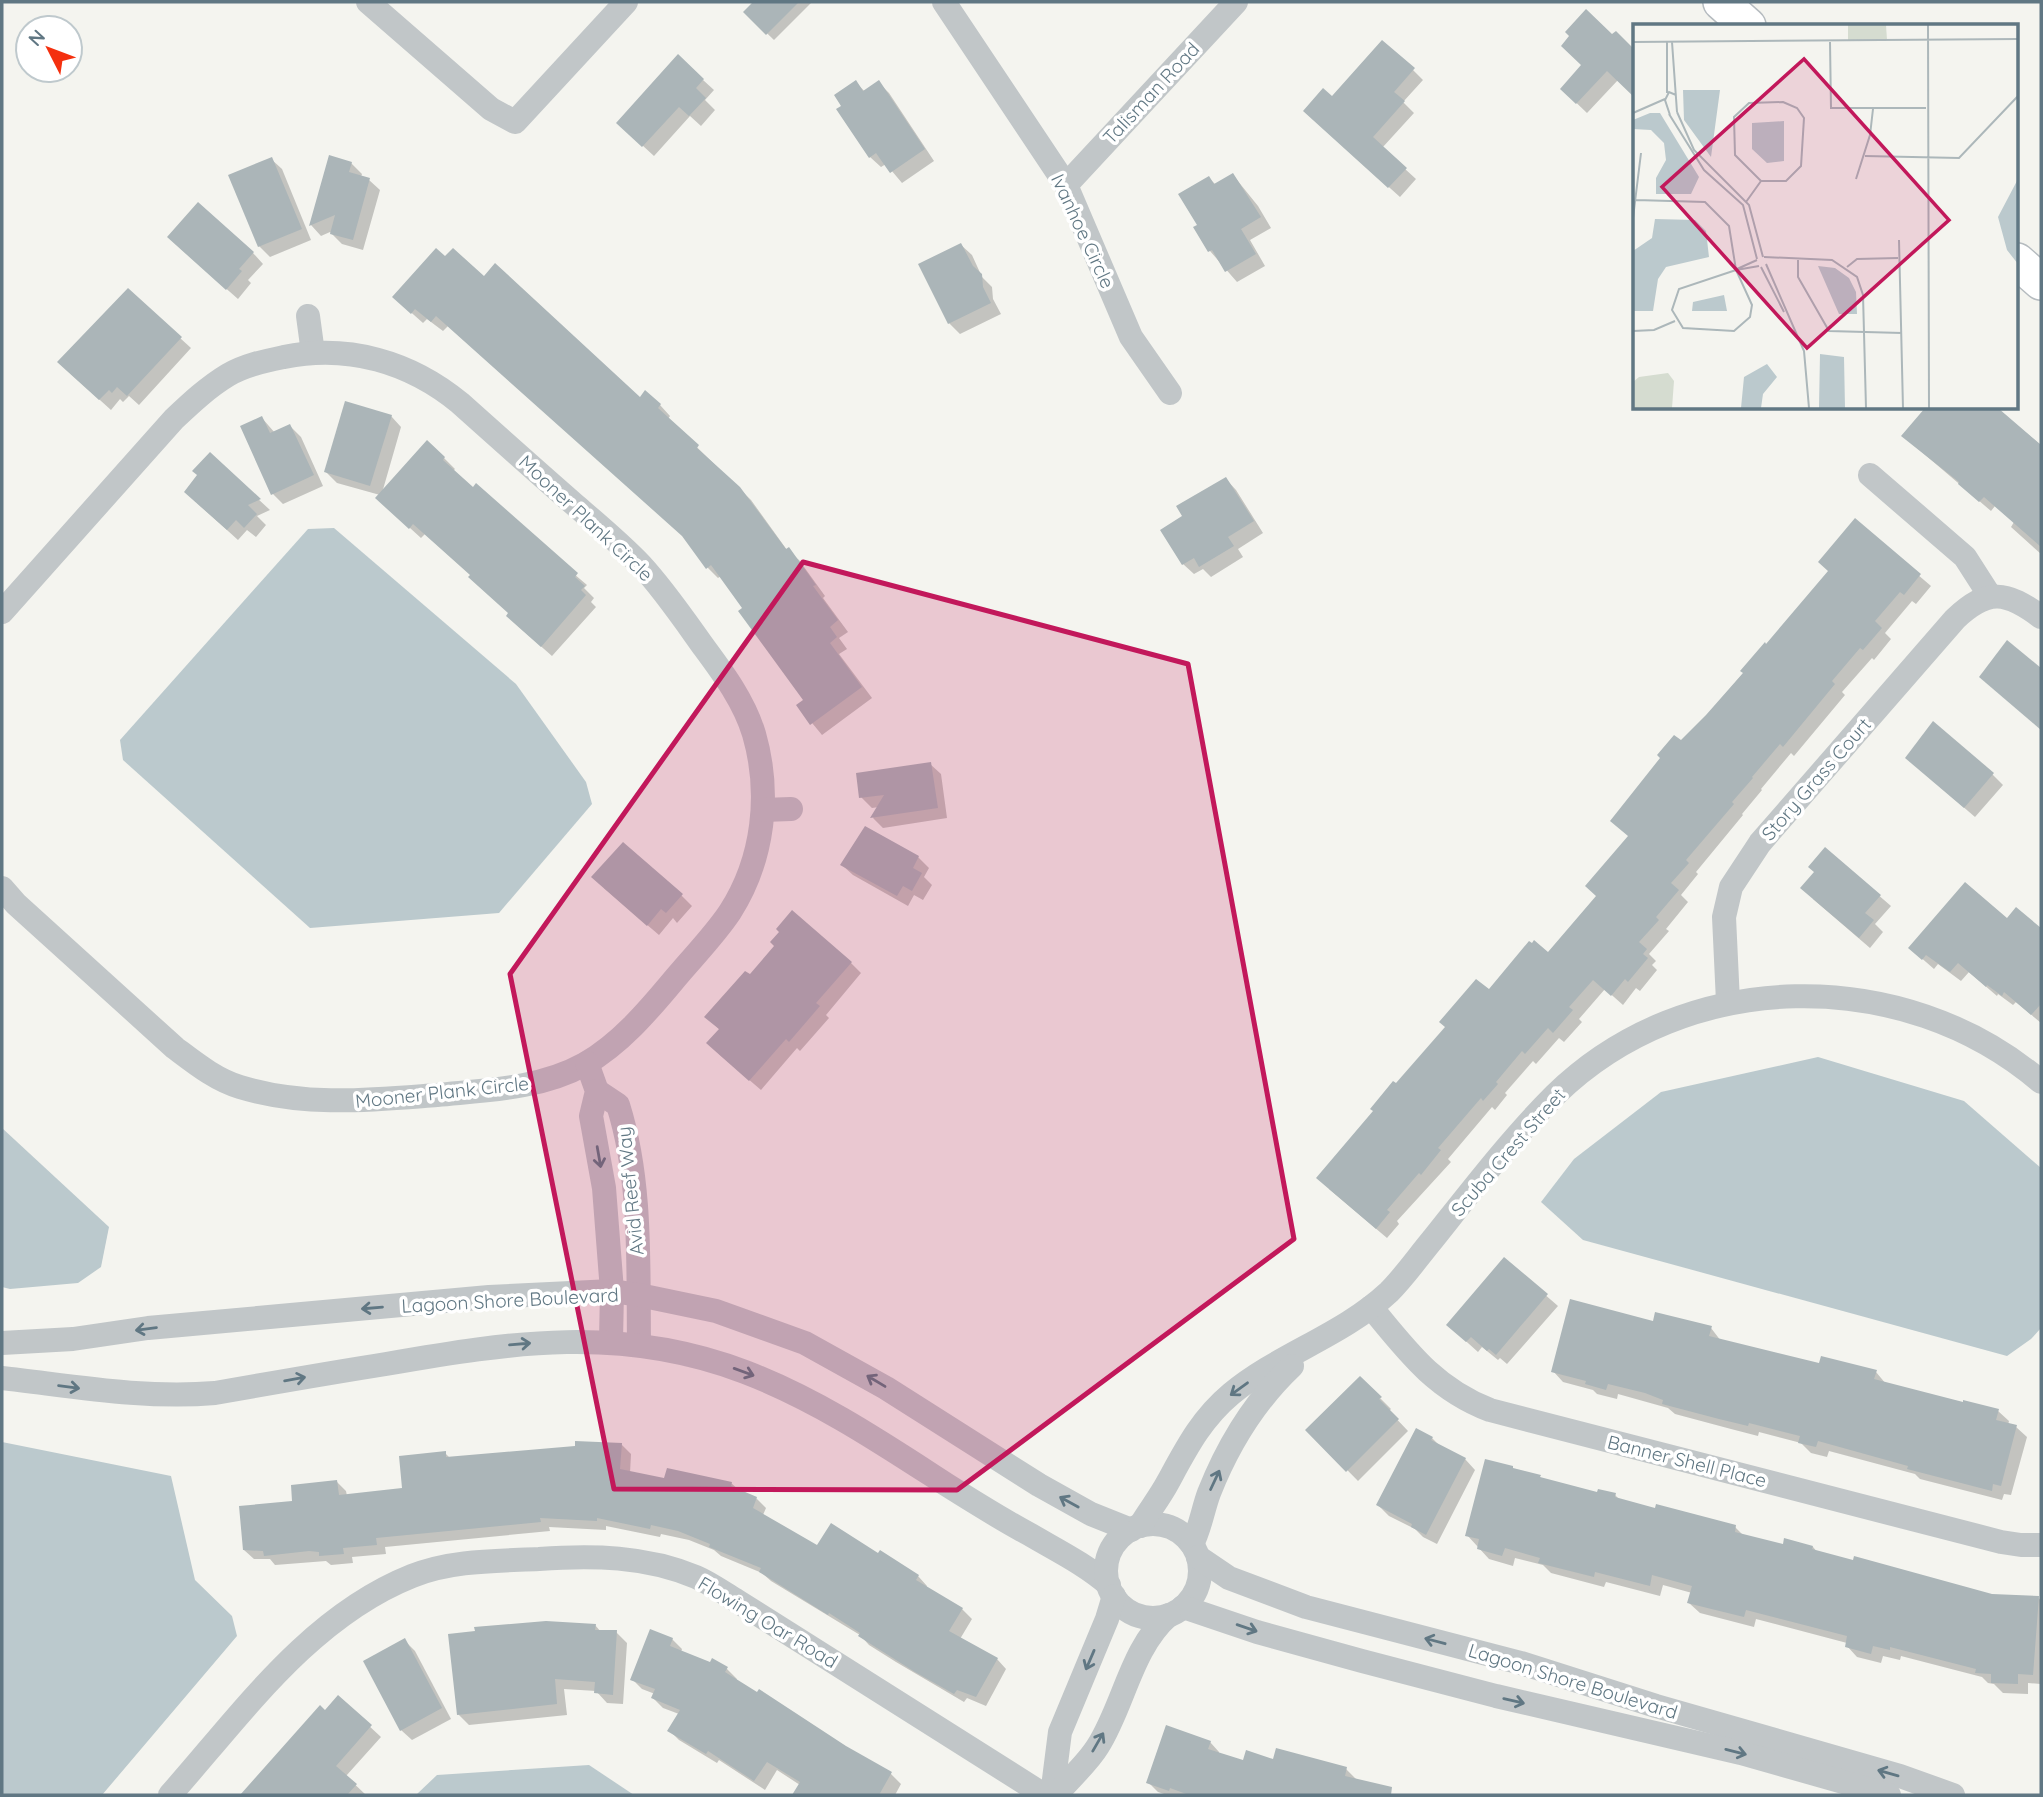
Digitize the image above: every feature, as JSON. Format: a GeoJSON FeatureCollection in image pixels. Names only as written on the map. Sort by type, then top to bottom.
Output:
{"type":"FeatureCollection","features":[{"type":"Feature","properties":{"kind":"street"},"geometry":{"type":"LineString","coordinates":[[368,2],[491,109],[515,122],[626,2]]}},
{"type":"Feature","properties":{"kind":"street","name":"Ivanhoe Circle"},"geometry":{"type":"LineString","coordinates":[[944,2],[1066,185],[1131,337],[1170,393]]}},
{"type":"Feature","properties":{"kind":"street","name":"Talisman Road"},"geometry":{"type":"LineString","coordinates":[[1066,185],[1236,2]]}},
{"type":"Feature","properties":{"kind":"street"},"geometry":{"type":"LineString","coordinates":[[1721,2],[1746,24]]}},
{"type":"Feature","properties":{"kind":"street"},"geometry":{"type":"LineString","coordinates":[[2018,262],[2041,282]]}},
{"type":"Feature","properties":{"kind":"street"},"geometry":{"type":"LineString","coordinates":[[308,316],[313,353]]}},
{"type":"Feature","properties":{"kind":"street","name":"Mooner Plank Circle"},"geometry":{"type":"LineString","coordinates":[[2,612],[137,459],[200,395],[230,374],[261,362],[313,353],[358,355],[387,362],[416,373],[439,386],[640,564],[661,589],[720,669],[746,712],[760,757],[763,810],[752,863],[730,912],[647,1012],[623,1035],[587,1062],[564,1074],[509,1088],[348,1102],[274,1096],[237,1087],[202,1068],[175,1048],[16,904],[2,888]]}},
{"type":"Feature","properties":{"kind":"street"},"geometry":{"type":"LineString","coordinates":[[1870,475],[1965,557],[1990,596],[2018,601],[2041,617]]}},
{"type":"Feature","properties":{"kind":"street","name":"Story Grass Court"},"geometry":{"type":"LineString","coordinates":[[1728,1002],[1724,917],[1731,887],[1760,843],[1955,619],[1980,598],[1990,596]]}},
{"type":"Feature","properties":{"kind":"street"},"geometry":{"type":"LineString","coordinates":[[763,810],[791,809]]}},
{"type":"Feature","properties":{"kind":"street","name":"Scuba Crest Street"},"geometry":{"type":"LineString","coordinates":[[1135,1528],[1166,1486],[1192,1437],[1215,1408],[1254,1377],[1318,1342],[1371,1307],[1406,1273],[1531,1120],[1584,1070],[1611,1051],[1654,1028],[1728,1002],[1832,996],[1889,1004],[1923,1015],[1980,1039],[2007,1055],[2041,1082]]}},
{"type":"Feature","properties":{"kind":"street","name":"Avid Reef Way"},"geometry":{"type":"LineString","coordinates":[[587,1062],[597,1091],[591,1116],[604,1188],[612,1291],[611,1341]]}},
{"type":"Feature","properties":{"kind":"street","name":"Avid Reef Way"},"geometry":{"type":"LineString","coordinates":[[597,1091],[618,1105],[628,1144],[637,1241],[639,1345]]}},
{"type":"Feature","properties":{"kind":"street","name":"Lagoon Shore Boulevard"},"geometry":{"type":"LineString","coordinates":[[2,1343],[62,1340],[148,1328],[489,1297],[612,1291],[639,1295],[716,1311],[806,1343],[886,1388],[1039,1485],[1091,1514],[1135,1528]]}},
{"type":"Feature","properties":{"kind":"street","name":"Banner Shell Place"},"geometry":{"type":"LineString","coordinates":[[1371,1307],[1433,1378],[1465,1399],[1490,1410],[2001,1542],[2041,1545]]}},
{"type":"Feature","properties":{"kind":"street"},"geometry":{"type":"LineString","coordinates":[[2,1378],[93,1390],[183,1396],[215,1393],[464,1350],[542,1343],[611,1341],[639,1345],[698,1357],[742,1371],[816,1403],[992,1514],[1082,1564],[1132,1613],[1144,1617],[1176,1611]]}},
{"type":"Feature","properties":{"kind":"street","name":"Scuba Crest Street"},"geometry":{"type":"LineString","coordinates":[[1195,1551],[1210,1491],[1241,1427],[1271,1386],[1318,1342]]}},
{"type":"Feature","properties":{"kind":"street"},"geometry":{"type":"LineString","coordinates":[[1155,1524],[1169,1527],[1182,1533],[1195,1551],[1200,1571],[1198,1584],[1192,1597],[1158,1624],[1098,1746],[1054,1795],[1060,1732],[1113,1604],[1106,1573],[1112,1548],[1135,1528],[1155,1524]]}},
{"type":"Feature","properties":{"kind":"street","name":"Lagoon Shore Boulevard"},"geometry":{"type":"LineString","coordinates":[[1195,1551],[1229,1578],[1306,1607],[1521,1663],[1656,1706],[1900,1776],[1953,1795]]}},
{"type":"Feature","properties":{"kind":"street","name":"Flowing Oar Road"},"geometry":{"type":"LineString","coordinates":[[170,1795],[304,1646],[337,1619],[379,1592],[414,1575],[450,1566],[584,1556],[623,1558],[696,1577],[1044,1795]]}},
{"type":"Feature","properties":{"kind":"street","name":"Lagoon Shore Boulevard"},"geometry":{"type":"LineString","coordinates":[[1176,1611],[1507,1699],[1741,1753],[1889,1795]]}},
{"type":"Feature","properties":{"kind":"highlighted area"},"geometry":{"type":"Polygon","coordinates":[[[803,562],[1188,664],[1294,1239],[957,1490],[614,1489],[510,974],[803,562]]]}},
{"type":"Feature","properties":{"kind":"shaded area"},"geometry":{"type":"Polygon","coordinates":[[[334,528],[516,684],[586,782],[592,804],[499,913],[310,928],[123,760],[120,740],[308,529],[334,528]]]}},
{"type":"Feature","properties":{"kind":"shaded area"},"geometry":{"type":"Polygon","coordinates":[[[1818,1057],[1964,1101],[2041,1168],[2041,1328],[2031,1339],[2007,1356],[1583,1240],[1541,1202],[1574,1159],[1661,1092],[1818,1057]]]}},
{"type":"Feature","properties":{"kind":"shaded area"},"geometry":{"type":"Polygon","coordinates":[[[2,1128],[109,1227],[101,1267],[78,1283],[10,1289],[2,1287],[2,1128]]]}},
{"type":"Feature","properties":{"kind":"shaded area"},"geometry":{"type":"Polygon","coordinates":[[[2,1442],[171,1476],[195,1580],[232,1616],[237,1636],[102,1795],[2,1795],[2,1442]]]}},
{"type":"Feature","properties":{"kind":"shaded area"},"geometry":{"type":"Polygon","coordinates":[[[589,1765],[634,1795],[416,1795],[437,1775],[589,1765]]]}},
{"type":"Feature","properties":{"kind":"building"},"geometry":{"type":"Polygon","coordinates":[[[753,2],[799,2],[766,35],[743,12],[753,2]]]}},
{"type":"Feature","properties":{"kind":"building"},"geometry":{"type":"Polygon","coordinates":[[[1586,9],[1612,34],[1616,31],[1633,48],[1633,96],[1607,71],[1576,104],[1560,89],[1581,65],[1561,46],[1569,36],[1565,32],[1586,9]]]}},
{"type":"Feature","properties":{"kind":"building"},"geometry":{"type":"Polygon","coordinates":[[[1382,40],[1415,68],[1394,92],[1405,101],[1373,137],[1407,168],[1388,188],[1303,111],[1323,88],[1332,96],[1382,40]]]}},
{"type":"Feature","properties":{"kind":"building"},"geometry":{"type":"Polygon","coordinates":[[[678,54],[704,79],[696,88],[706,98],[689,116],[679,107],[642,147],[616,123],[678,54]]]}},
{"type":"Feature","properties":{"kind":"building"},"geometry":{"type":"Polygon","coordinates":[[[856,80],[863,91],[879,80],[925,149],[890,173],[876,153],[869,158],[836,109],[841,106],[834,95],[856,80]]]}},
{"type":"Feature","properties":{"kind":"building"},"geometry":{"type":"Polygon","coordinates":[[[329,155],[352,162],[349,172],[370,178],[353,240],[330,234],[335,215],[309,226],[329,155]]]}},
{"type":"Feature","properties":{"kind":"building"},"geometry":{"type":"Polygon","coordinates":[[[272,157],[302,229],[258,247],[228,175],[272,157]]]}},
{"type":"Feature","properties":{"kind":"building"},"geometry":{"type":"Polygon","coordinates":[[[1233,173],[1261,217],[1241,229],[1256,254],[1225,272],[1212,250],[1208,252],[1193,227],[1197,225],[1178,194],[1209,176],[1214,184],[1233,173]]]}},
{"type":"Feature","properties":{"kind":"building"},"geometry":{"type":"Polygon","coordinates":[[[198,202],[254,252],[226,290],[167,237],[198,202]]]}},
{"type":"Feature","properties":{"kind":"building"},"geometry":{"type":"Polygon","coordinates":[[[961,243],[973,266],[982,274],[983,287],[991,303],[948,324],[918,264],[961,243]]]}},
{"type":"Feature","properties":{"kind":"building"},"geometry":{"type":"Polygon","coordinates":[[[436,248],[445,256],[453,248],[484,276],[495,263],[640,397],[645,390],[661,404],[658,408],[740,487],[816,585],[813,586],[838,620],[830,627],[837,637],[830,643],[862,687],[810,725],[796,705],[803,700],[738,611],[742,608],[711,565],[706,569],[682,536],[436,316],[431,322],[415,309],[411,314],[392,297],[436,248]]]}},
{"type":"Feature","properties":{"kind":"building"},"geometry":{"type":"Polygon","coordinates":[[[128,288],[182,337],[127,396],[117,387],[112,393],[109,390],[99,400],[57,362],[128,288]]]}},
{"type":"Feature","properties":{"kind":"building"},"geometry":{"type":"Polygon","coordinates":[[[345,401],[392,415],[370,486],[324,472],[345,401]]]}},
{"type":"Feature","properties":{"kind":"building"},"geometry":{"type":"Polygon","coordinates":[[[1923,410],[2000,410],[2041,445],[2041,547],[1984,497],[1979,502],[1958,484],[1959,482],[1901,436],[1923,410]]]}},
{"type":"Feature","properties":{"kind":"building"},"geometry":{"type":"Polygon","coordinates":[[[262,416],[270,433],[290,424],[314,475],[271,495],[240,426],[262,416]]]}},
{"type":"Feature","properties":{"kind":"building"},"geometry":{"type":"Polygon","coordinates":[[[427,440],[445,457],[443,460],[473,487],[476,483],[578,573],[575,577],[585,586],[581,590],[586,595],[541,647],[506,616],[508,613],[468,577],[470,575],[413,524],[409,529],[375,498],[427,440]]]}},
{"type":"Feature","properties":{"kind":"building"},"geometry":{"type":"Polygon","coordinates":[[[210,452],[261,499],[248,505],[257,514],[244,528],[236,520],[227,530],[184,492],[197,475],[192,471],[210,452]]]}},
{"type":"Feature","properties":{"kind":"building"},"geometry":{"type":"Polygon","coordinates":[[[1226,477],[1254,521],[1228,537],[1234,546],[1199,567],[1194,558],[1182,565],[1160,530],[1182,516],[1176,506],[1226,477]]]}},
{"type":"Feature","properties":{"kind":"building"},"geometry":{"type":"Polygon","coordinates":[[[1855,518],[1921,574],[1904,595],[1900,592],[1875,621],[1882,628],[1863,650],[1860,648],[1832,681],[1835,684],[1783,747],[1780,744],[1752,777],[1732,802],[1734,804],[1686,860],[1689,863],[1671,883],[1679,890],[1656,917],[1659,920],[1639,942],[1647,949],[1643,954],[1648,958],[1628,982],[1625,979],[1611,996],[1593,980],[1569,1007],[1573,1010],[1553,1033],[1548,1028],[1525,1054],[1522,1051],[1496,1082],[1498,1084],[1483,1101],[1481,1098],[1438,1148],[1441,1150],[1421,1175],[1419,1173],[1387,1210],[1390,1212],[1376,1229],[1316,1178],[1373,1111],[1370,1109],[1393,1081],[1396,1083],[1445,1027],[1439,1022],[1476,979],[1489,989],[1529,941],[1532,943],[1534,940],[1548,952],[1596,896],[1585,886],[1628,836],[1610,821],[1660,758],[1657,755],[1674,735],[1681,740],[1706,715],[1743,673],[1740,671],[1828,571],[1818,562],[1855,518]]]}},
{"type":"Feature","properties":{"kind":"building"},"geometry":{"type":"Polygon","coordinates":[[[2007,640],[2041,668],[2041,730],[1979,677],[2007,640]]]}},
{"type":"Feature","properties":{"kind":"building"},"geometry":{"type":"Polygon","coordinates":[[[1933,721],[1994,773],[1964,808],[1905,758],[1933,721]]]}},
{"type":"Feature","properties":{"kind":"building"},"geometry":{"type":"Polygon","coordinates":[[[931,762],[938,808],[870,818],[884,795],[859,798],[856,773],[931,762]]]}},
{"type":"Feature","properties":{"kind":"building"},"geometry":{"type":"Polygon","coordinates":[[[865,826],[919,856],[913,868],[922,873],[912,891],[903,886],[897,896],[840,865],[865,826]]]}},
{"type":"Feature","properties":{"kind":"building"},"geometry":{"type":"Polygon","coordinates":[[[623,842],[683,894],[666,913],[661,909],[647,926],[591,877],[623,842]]]}},
{"type":"Feature","properties":{"kind":"building"},"geometry":{"type":"Polygon","coordinates":[[[1825,847],[1881,895],[1865,913],[1874,920],[1859,938],[1800,888],[1814,872],[1808,867],[1825,847]]]}},
{"type":"Feature","properties":{"kind":"building"},"geometry":{"type":"Polygon","coordinates":[[[1965,882],[2007,918],[2016,907],[2041,928],[2041,1004],[2031,1015],[2004,992],[2002,996],[1987,985],[1986,987],[1958,963],[1950,972],[1926,955],[1922,960],[1908,948],[1965,882]]]}},
{"type":"Feature","properties":{"kind":"building"},"geometry":{"type":"Polygon","coordinates":[[[792,910],[852,962],[816,1003],[820,1006],[789,1042],[786,1039],[749,1081],[706,1043],[719,1029],[704,1017],[745,971],[750,974],[774,946],[770,942],[779,932],[776,929],[792,910]]]}},
{"type":"Feature","properties":{"kind":"building"},"geometry":{"type":"Polygon","coordinates":[[[1504,1257],[1548,1294],[1496,1355],[1471,1337],[1466,1342],[1446,1325],[1504,1257]]]}},
{"type":"Feature","properties":{"kind":"building"},"geometry":{"type":"Polygon","coordinates":[[[1570,1299],[1653,1321],[1655,1312],[1712,1326],[1709,1336],[1819,1363],[1821,1356],[1877,1370],[1874,1379],[1999,1409],[1996,1420],[2017,1425],[2001,1486],[1993,1484],[1992,1491],[1907,1469],[1908,1466],[1818,1441],[1816,1447],[1798,1443],[1800,1436],[1662,1404],[1663,1400],[1645,1393],[1608,1384],[1606,1390],[1585,1384],[1586,1381],[1551,1372],[1570,1299]]]}},
{"type":"Feature","properties":{"kind":"building"},"geometry":{"type":"Polygon","coordinates":[[[1360,1376],[1382,1397],[1379,1399],[1399,1419],[1346,1472],[1305,1430],[1360,1376]]]}},
{"type":"Feature","properties":{"kind":"building"},"geometry":{"type":"Polygon","coordinates":[[[1416,1428],[1433,1437],[1431,1440],[1466,1458],[1426,1535],[1411,1527],[1412,1524],[1376,1505],[1416,1428]]]}},
{"type":"Feature","properties":{"kind":"building"},"geometry":{"type":"Polygon","coordinates":[[[575,1441],[622,1443],[620,1469],[664,1478],[667,1468],[732,1482],[731,1486],[757,1497],[753,1508],[817,1545],[831,1523],[878,1553],[880,1550],[919,1575],[916,1580],[963,1608],[949,1631],[998,1658],[976,1697],[957,1690],[954,1694],[915,1672],[858,1636],[860,1633],[829,1613],[828,1615],[759,1572],[761,1568],[678,1531],[651,1525],[650,1529],[597,1518],[597,1521],[540,1518],[541,1522],[376,1538],[377,1545],[343,1548],[344,1554],[319,1556],[319,1552],[309,1551],[264,1556],[263,1551],[243,1550],[239,1506],[292,1501],[291,1485],[337,1480],[339,1495],[402,1488],[399,1456],[446,1451],[446,1457],[575,1446],[575,1441]]]}},
{"type":"Feature","properties":{"kind":"building"},"geometry":{"type":"Polygon","coordinates":[[[1485,1459],[1597,1492],[1598,1489],[1616,1493],[1615,1497],[1655,1508],[1656,1504],[1736,1525],[1735,1532],[1783,1544],[1784,1538],[1813,1546],[1812,1549],[1853,1560],[1854,1556],[1992,1594],[2039,1596],[2033,1675],[2018,1674],[2018,1684],[1991,1683],[1991,1674],[1975,1673],[1976,1669],[1890,1647],[1890,1650],[1873,1646],[1871,1654],[1845,1647],[1847,1636],[1746,1610],[1744,1617],[1687,1603],[1692,1586],[1652,1575],[1650,1586],[1595,1572],[1594,1577],[1538,1563],[1540,1558],[1505,1548],[1502,1556],[1477,1549],[1479,1539],[1465,1536],[1485,1459]]]}},
{"type":"Feature","properties":{"kind":"building"},"geometry":{"type":"Polygon","coordinates":[[[546,1621],[596,1624],[595,1630],[617,1630],[613,1695],[594,1693],[595,1682],[555,1679],[557,1704],[457,1715],[448,1634],[475,1631],[474,1627],[546,1621]]]}},
{"type":"Feature","properties":{"kind":"building"},"geometry":{"type":"Polygon","coordinates":[[[650,1629],[673,1638],[670,1646],[710,1662],[712,1658],[728,1667],[725,1672],[757,1692],[759,1689],[846,1746],[892,1772],[879,1795],[792,1795],[800,1782],[767,1762],[754,1781],[708,1751],[706,1754],[667,1731],[680,1710],[651,1698],[655,1689],[630,1680],[650,1629]]]}},
{"type":"Feature","properties":{"kind":"building"},"geometry":{"type":"Polygon","coordinates":[[[405,1638],[442,1708],[400,1731],[363,1661],[405,1638]]]}},
{"type":"Feature","properties":{"kind":"building"},"geometry":{"type":"Polygon","coordinates":[[[338,1695],[372,1725],[336,1766],[357,1784],[347,1795],[240,1795],[320,1705],[325,1710],[338,1695]]]}},
{"type":"Feature","properties":{"kind":"building"},"geometry":{"type":"Polygon","coordinates":[[[1166,1725],[1211,1741],[1208,1749],[1243,1760],[1246,1750],[1273,1759],[1276,1748],[1347,1767],[1345,1776],[1392,1787],[1391,1795],[1189,1795],[1170,1788],[1169,1791],[1146,1783],[1166,1725]]]}}]}
